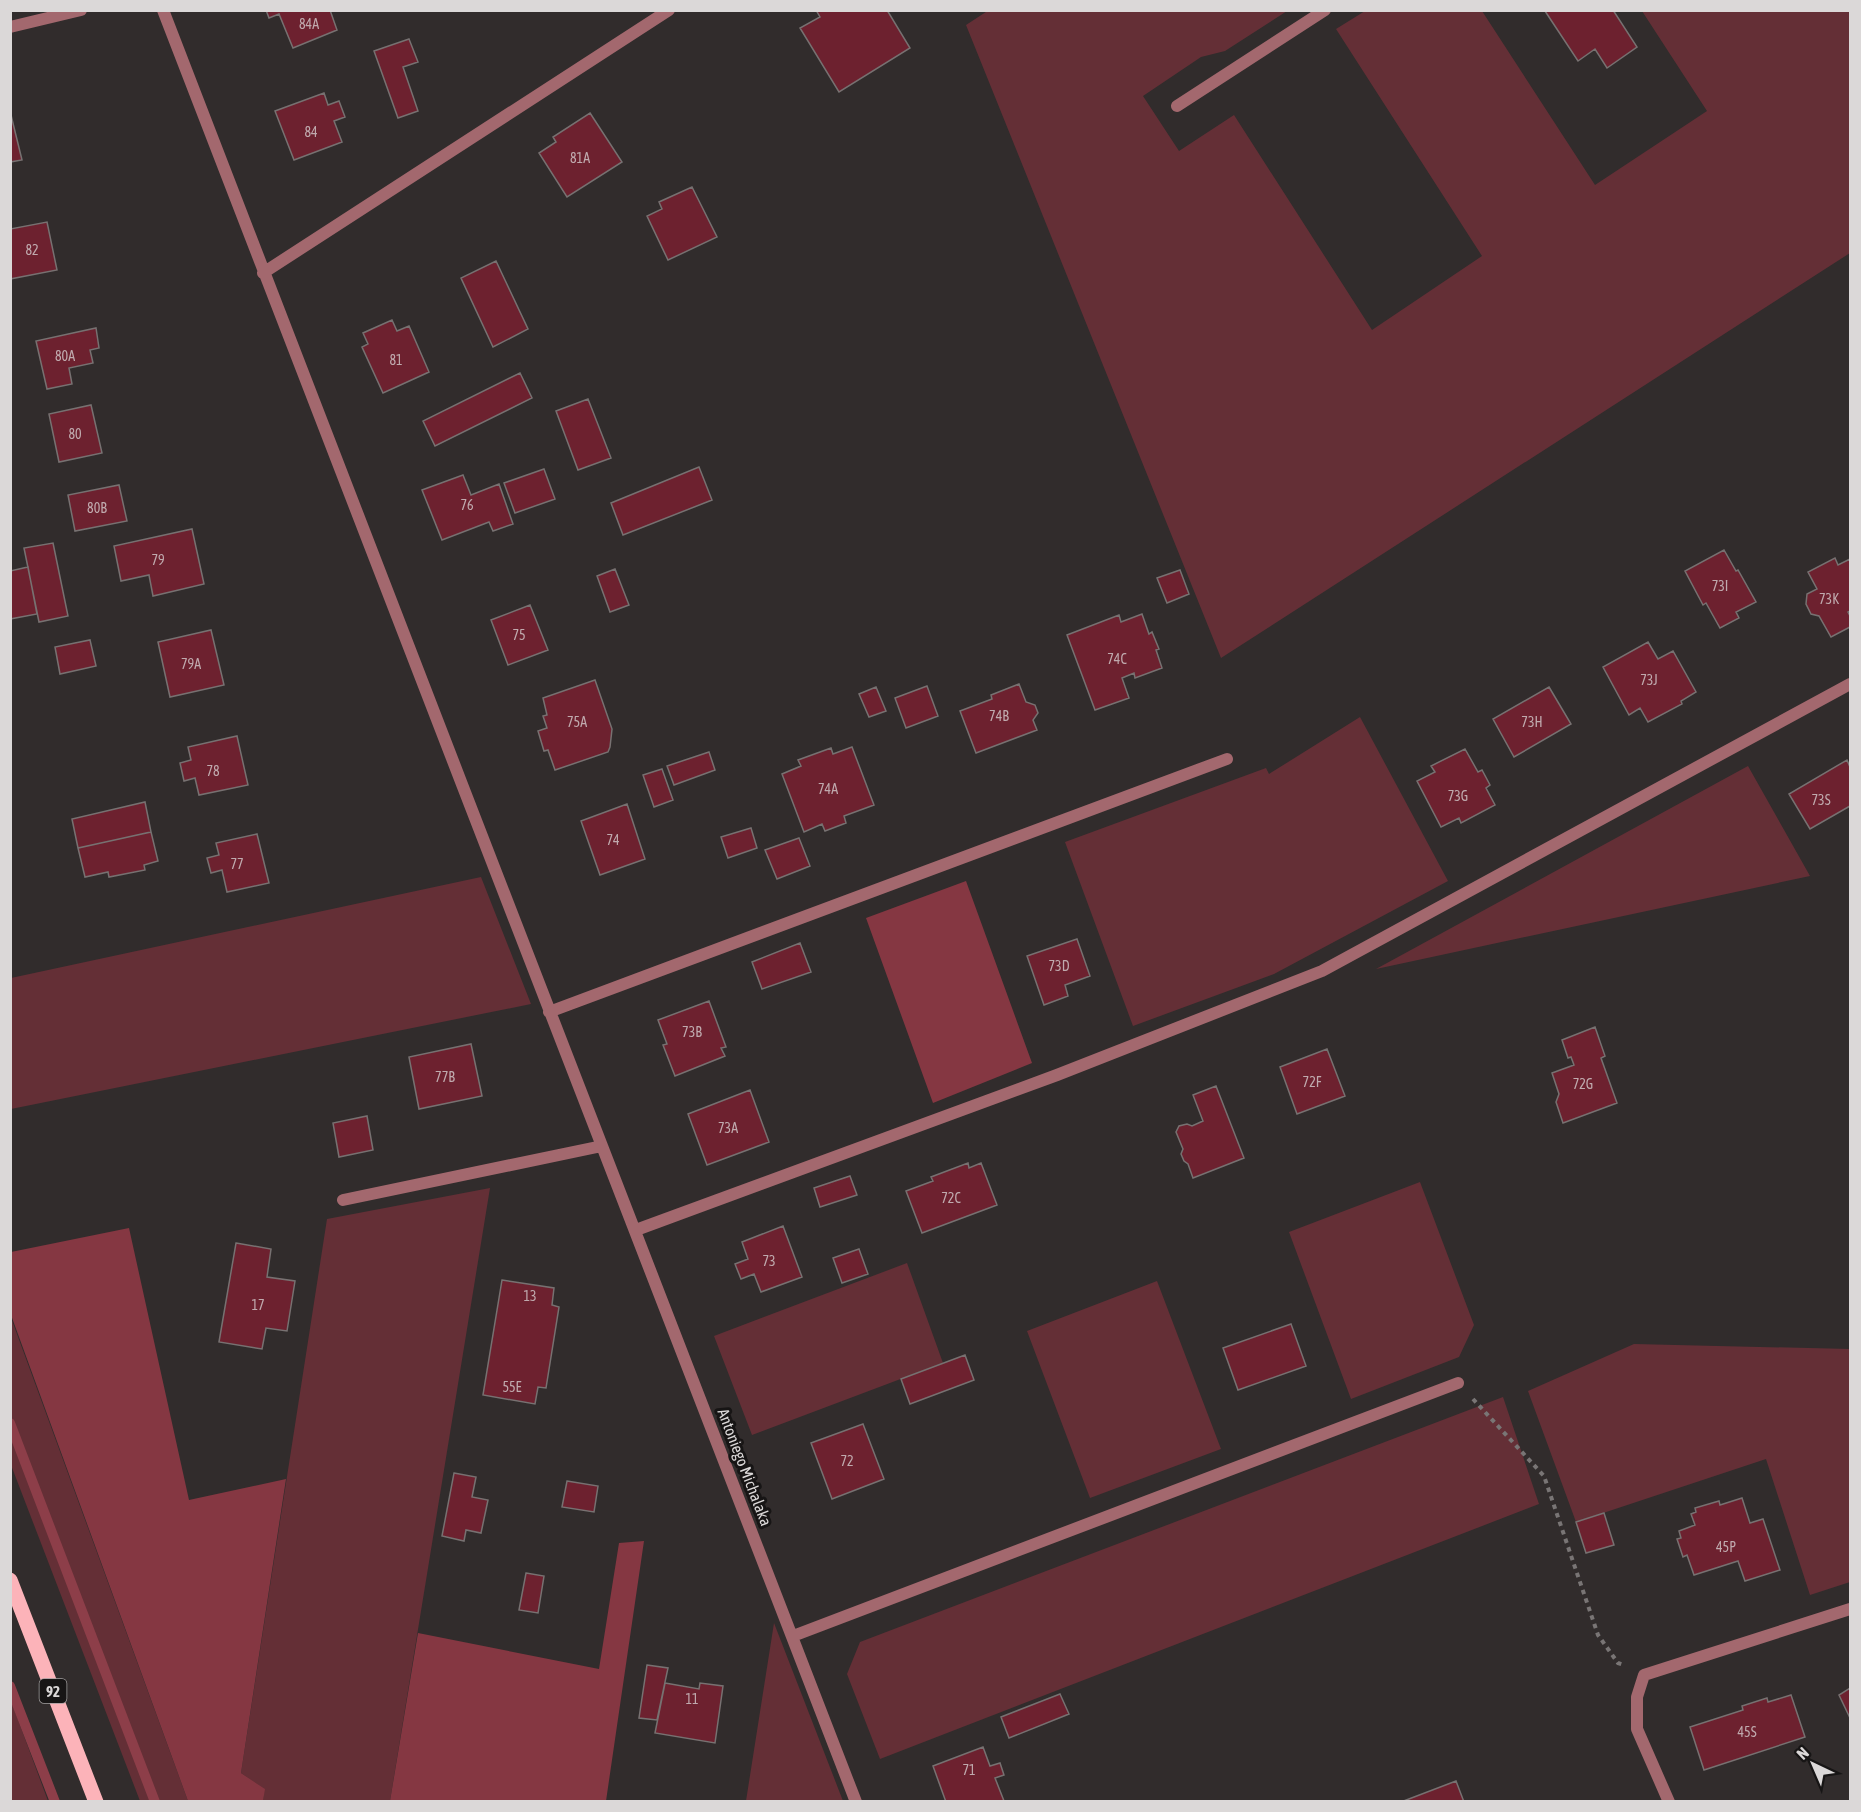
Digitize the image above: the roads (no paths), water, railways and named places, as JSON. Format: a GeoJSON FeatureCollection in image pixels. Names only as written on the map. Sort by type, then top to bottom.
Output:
{"type":"FeatureCollection","features":[{"type":"Feature","properties":{"kind":"main road","name":"92"},"geometry":{"type":"LineString","coordinates":[[10,1580],[96,1802]]}},
{"type":"Feature","properties":{"kind":"street"},"geometry":{"type":"LineString","coordinates":[[10,27],[81,10]]}},
{"type":"Feature","properties":{"kind":"street","name":"Antoniego Michalaka"},"geometry":{"type":"LineString","coordinates":[[163,10],[262,273],[636,1230],[856,1802]]}},
{"type":"Feature","properties":{"kind":"street"},"geometry":{"type":"LineString","coordinates":[[262,273],[669,10]]}},
{"type":"Feature","properties":{"kind":"street"},"geometry":{"type":"LineString","coordinates":[[1177,106],[1325,10]]}},
{"type":"Feature","properties":{"kind":"street"},"geometry":{"type":"LineString","coordinates":[[636,1230],[1058,1075],[1322,971],[1851,684]]}},
{"type":"Feature","properties":{"kind":"street"},"geometry":{"type":"LineString","coordinates":[[549,1012],[1227,759]]}},
{"type":"Feature","properties":{"kind":"street"},"geometry":{"type":"LineString","coordinates":[[343,1200],[602,1146]]}},
{"type":"Feature","properties":{"kind":"street"},"geometry":{"type":"LineString","coordinates":[[793,1636],[1458,1383]]}},
{"type":"Feature","properties":{"kind":"street"},"geometry":{"type":"LineString","coordinates":[[1669,1802],[1637,1728],[1637,1697],[1644,1675],[1851,1609]]}},
{"type":"Feature","properties":{"kind":"waterway"},"geometry":{"type":"LineString","coordinates":[[10,1423],[155,1802]]}},
{"type":"Feature","properties":{"kind":"waterway"},"geometry":{"type":"LineString","coordinates":[[10,1686],[55,1802]]}}]}
